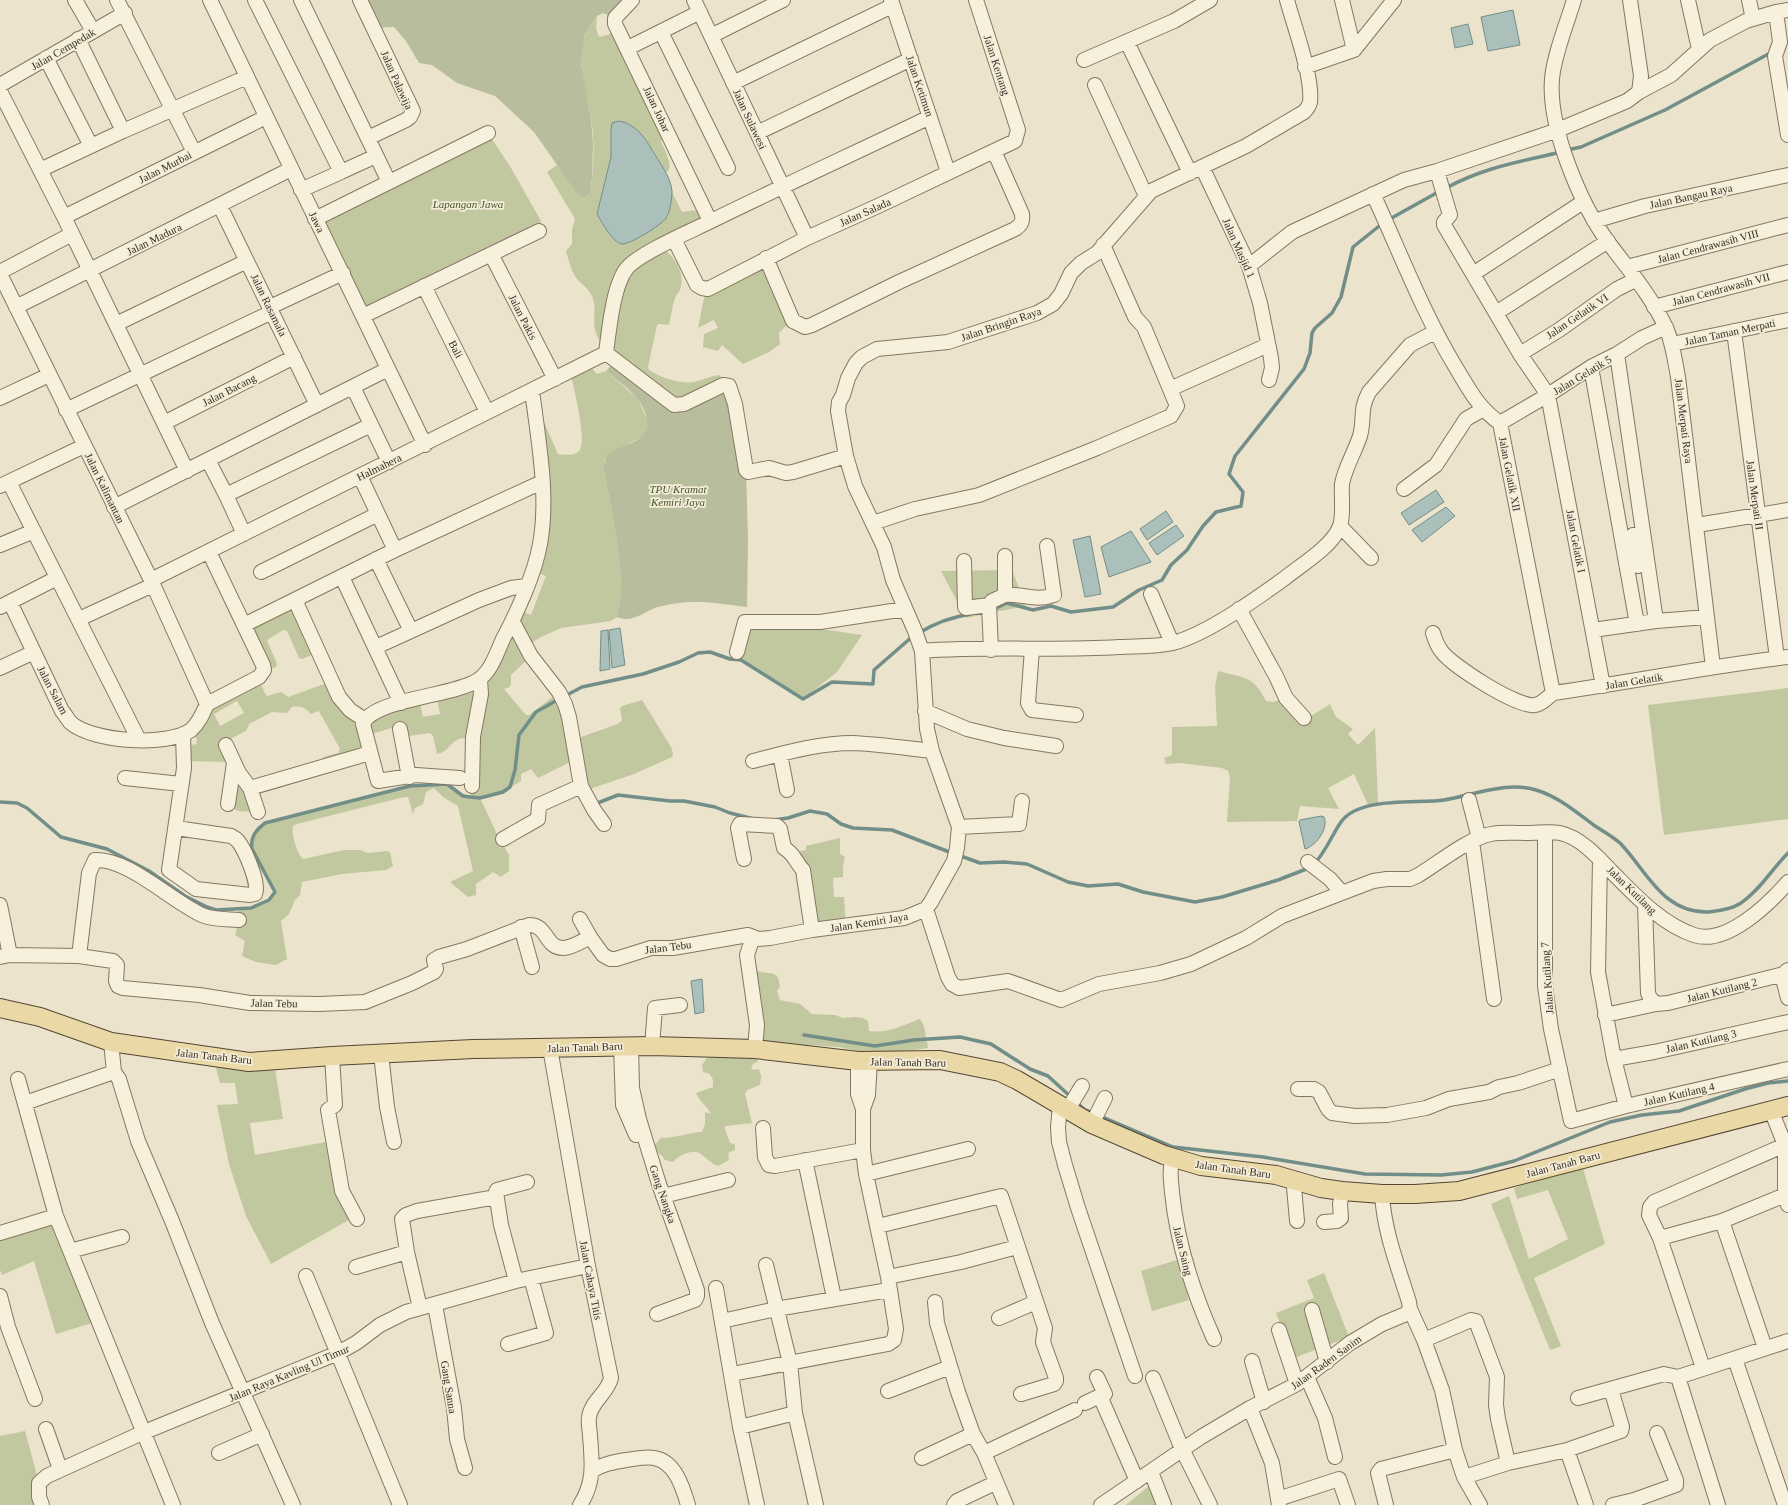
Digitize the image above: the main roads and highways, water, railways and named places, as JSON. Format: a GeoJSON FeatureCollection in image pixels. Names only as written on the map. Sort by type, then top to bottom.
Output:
{"type":"FeatureCollection","features":[{"type":"Feature","properties":{"kind":"main road","name":"Jalan Tanah Baru"},"geometry":{"type":"LineString","coordinates":[[0,1008],[40,1017],[111,1042],[249,1062],[472,1049],[626,1046],[652,1042],[755,1047],[864,1061],[940,1060],[1000,1072],[1094,1121],[1173,1158],[1200,1166],[1256,1171],[1296,1180],[1320,1188],[1382,1194],[1415,1194],[1459,1191],[1780,1108]]}},
{"type":"Feature","properties":{"kind":"water"},"geometry":{"type":"Polygon","coordinates":[[[1513,10],[1520,45],[1488,51],[1481,17],[1513,10]]]}},
{"type":"Feature","properties":{"kind":"water"},"geometry":{"type":"Polygon","coordinates":[[[1468,24],[1473,44],[1455,48],[1451,28],[1468,24]]]}},
{"type":"Feature","properties":{"kind":"water"},"geometry":{"type":"Polygon","coordinates":[[[619,121],[630,125],[646,140],[667,175],[672,191],[670,209],[663,221],[652,230],[638,238],[622,244],[611,236],[597,214],[611,157],[612,123],[619,121]]]}},
{"type":"Feature","properties":{"kind":"water"},"geometry":{"type":"Polygon","coordinates":[[[1436,490],[1444,502],[1409,525],[1401,513],[1436,490]]]}},
{"type":"Feature","properties":{"kind":"water"},"geometry":{"type":"Polygon","coordinates":[[[1446,507],[1455,516],[1422,542],[1412,530],[1446,507]]]}},
{"type":"Feature","properties":{"kind":"water"},"geometry":{"type":"Polygon","coordinates":[[[1166,511],[1173,522],[1147,540],[1140,529],[1166,511]]]}},
{"type":"Feature","properties":{"kind":"water"},"geometry":{"type":"Polygon","coordinates":[[[1176,525],[1184,536],[1157,555],[1149,543],[1176,525]]]}},
{"type":"Feature","properties":{"kind":"water"},"geometry":{"type":"Polygon","coordinates":[[[1131,531],[1151,562],[1109,577],[1101,547],[1131,531]]]}},
{"type":"Feature","properties":{"kind":"water"},"geometry":{"type":"Polygon","coordinates":[[[1090,536],[1101,594],[1085,597],[1073,540],[1090,536]]]}},
{"type":"Feature","properties":{"kind":"water"},"geometry":{"type":"Polygon","coordinates":[[[620,628],[625,665],[612,668],[609,630],[620,628]]]}},
{"type":"Feature","properties":{"kind":"water"},"geometry":{"type":"Polygon","coordinates":[[[608,630],[610,669],[600,671],[601,631],[608,630]]]}},
{"type":"Feature","properties":{"kind":"water"},"geometry":{"type":"Polygon","coordinates":[[[1321,816],[1324,817],[1325,821],[1323,831],[1313,844],[1305,849],[1299,822],[1300,820],[1321,816]]]}},
{"type":"Feature","properties":{"kind":"water"},"geometry":{"type":"Polygon","coordinates":[[[702,979],[704,1012],[695,1014],[691,981],[702,979]]]}},
{"type":"Feature","properties":{"kind":"waterway"},"geometry":{"type":"LineString","coordinates":[[1567,150],[1581,147],[1665,110],[1772,52]]}},
{"type":"Feature","properties":{"kind":"waterway"},"geometry":{"type":"LineString","coordinates":[[1446,188],[1488,170],[1561,152]]}},
{"type":"Feature","properties":{"kind":"waterway"},"geometry":{"type":"LineString","coordinates":[[1388,220],[1440,191]]}},
{"type":"Feature","properties":{"kind":"waterway"},"geometry":{"type":"LineString","coordinates":[[992,610],[1007,603],[1033,610],[1051,606],[1071,612],[1113,607],[1139,590],[1162,580],[1171,565],[1187,550],[1203,526],[1216,512],[1241,506],[1243,492],[1229,474],[1235,456],[1304,369],[1310,353],[1312,333],[1315,328],[1332,313],[1341,297],[1353,247],[1383,223]]}},
{"type":"Feature","properties":{"kind":"waterway"},"geometry":{"type":"LineString","coordinates":[[919,633],[944,621],[971,614]]}},
{"type":"Feature","properties":{"kind":"waterway"},"geometry":{"type":"LineString","coordinates":[[565,696],[582,687],[643,674],[679,662],[698,653],[710,652],[730,659],[741,660],[803,699],[832,682],[873,684],[874,670],[913,636]]}},
{"type":"Feature","properties":{"kind":"waterway"},"geometry":{"type":"LineString","coordinates":[[0,802],[17,803],[27,808],[61,837],[107,849],[149,871],[185,896],[207,907],[216,910],[251,908],[269,900],[275,892],[252,849],[254,834],[265,823],[410,786],[447,784],[463,796],[480,798],[503,792],[510,787],[515,770],[519,735],[536,712],[559,699]]}},
{"type":"Feature","properties":{"kind":"waterway"},"geometry":{"type":"LineString","coordinates":[[1315,863],[1341,822],[1349,814],[1361,808],[1389,803],[1444,800],[1490,790],[1514,787],[1536,790],[1567,805],[1620,843],[1657,889],[1679,906],[1693,911],[1717,911],[1730,908],[1741,903],[1760,886],[1788,853]]}},
{"type":"Feature","properties":{"kind":"waterway"},"geometry":{"type":"LineString","coordinates":[[595,804],[618,795],[670,801],[684,801],[715,807],[730,813],[754,819]]}},
{"type":"Feature","properties":{"kind":"waterway"},"geometry":{"type":"LineString","coordinates":[[774,820],[788,818],[810,811],[827,814],[841,824],[853,828],[892,830],[952,853]]}},
{"type":"Feature","properties":{"kind":"waterway"},"geometry":{"type":"LineString","coordinates":[[958,855],[980,863],[1004,862],[1027,864],[1068,882],[1088,886],[1118,884],[1143,892],[1195,902],[1222,897],[1278,880],[1309,868]]}},
{"type":"Feature","properties":{"kind":"waterway"},"geometry":{"type":"LineString","coordinates":[[804,1035],[875,1046],[914,1040],[960,1037],[991,1044],[1030,1069],[1048,1076],[1072,1098]]}},
{"type":"Feature","properties":{"kind":"waterway"},"geometry":{"type":"LineString","coordinates":[[1100,1116],[1173,1147],[1263,1157],[1365,1174],[1441,1175],[1472,1172],[1514,1161],[1610,1122],[1642,1115],[1679,1111],[1745,1089],[1768,1083],[1788,1081]]}},
{"type":"Feature","properties":{"kind":"waterway"},"geometry":{"type":"LineString","coordinates":[[1076,1102],[1085,1110],[1094,1113]]}},
{"type":"Feature","properties":{"kind":"park label","name":"Lapangan Jawa"},"geometry":{"type":"Point","coordinates":[468,204]}},
{"type":"Feature","properties":{"kind":"park label","name":"TPU Kramat Kemiri Jaya"},"geometry":{"type":"Point","coordinates":[678,495]}}]}
